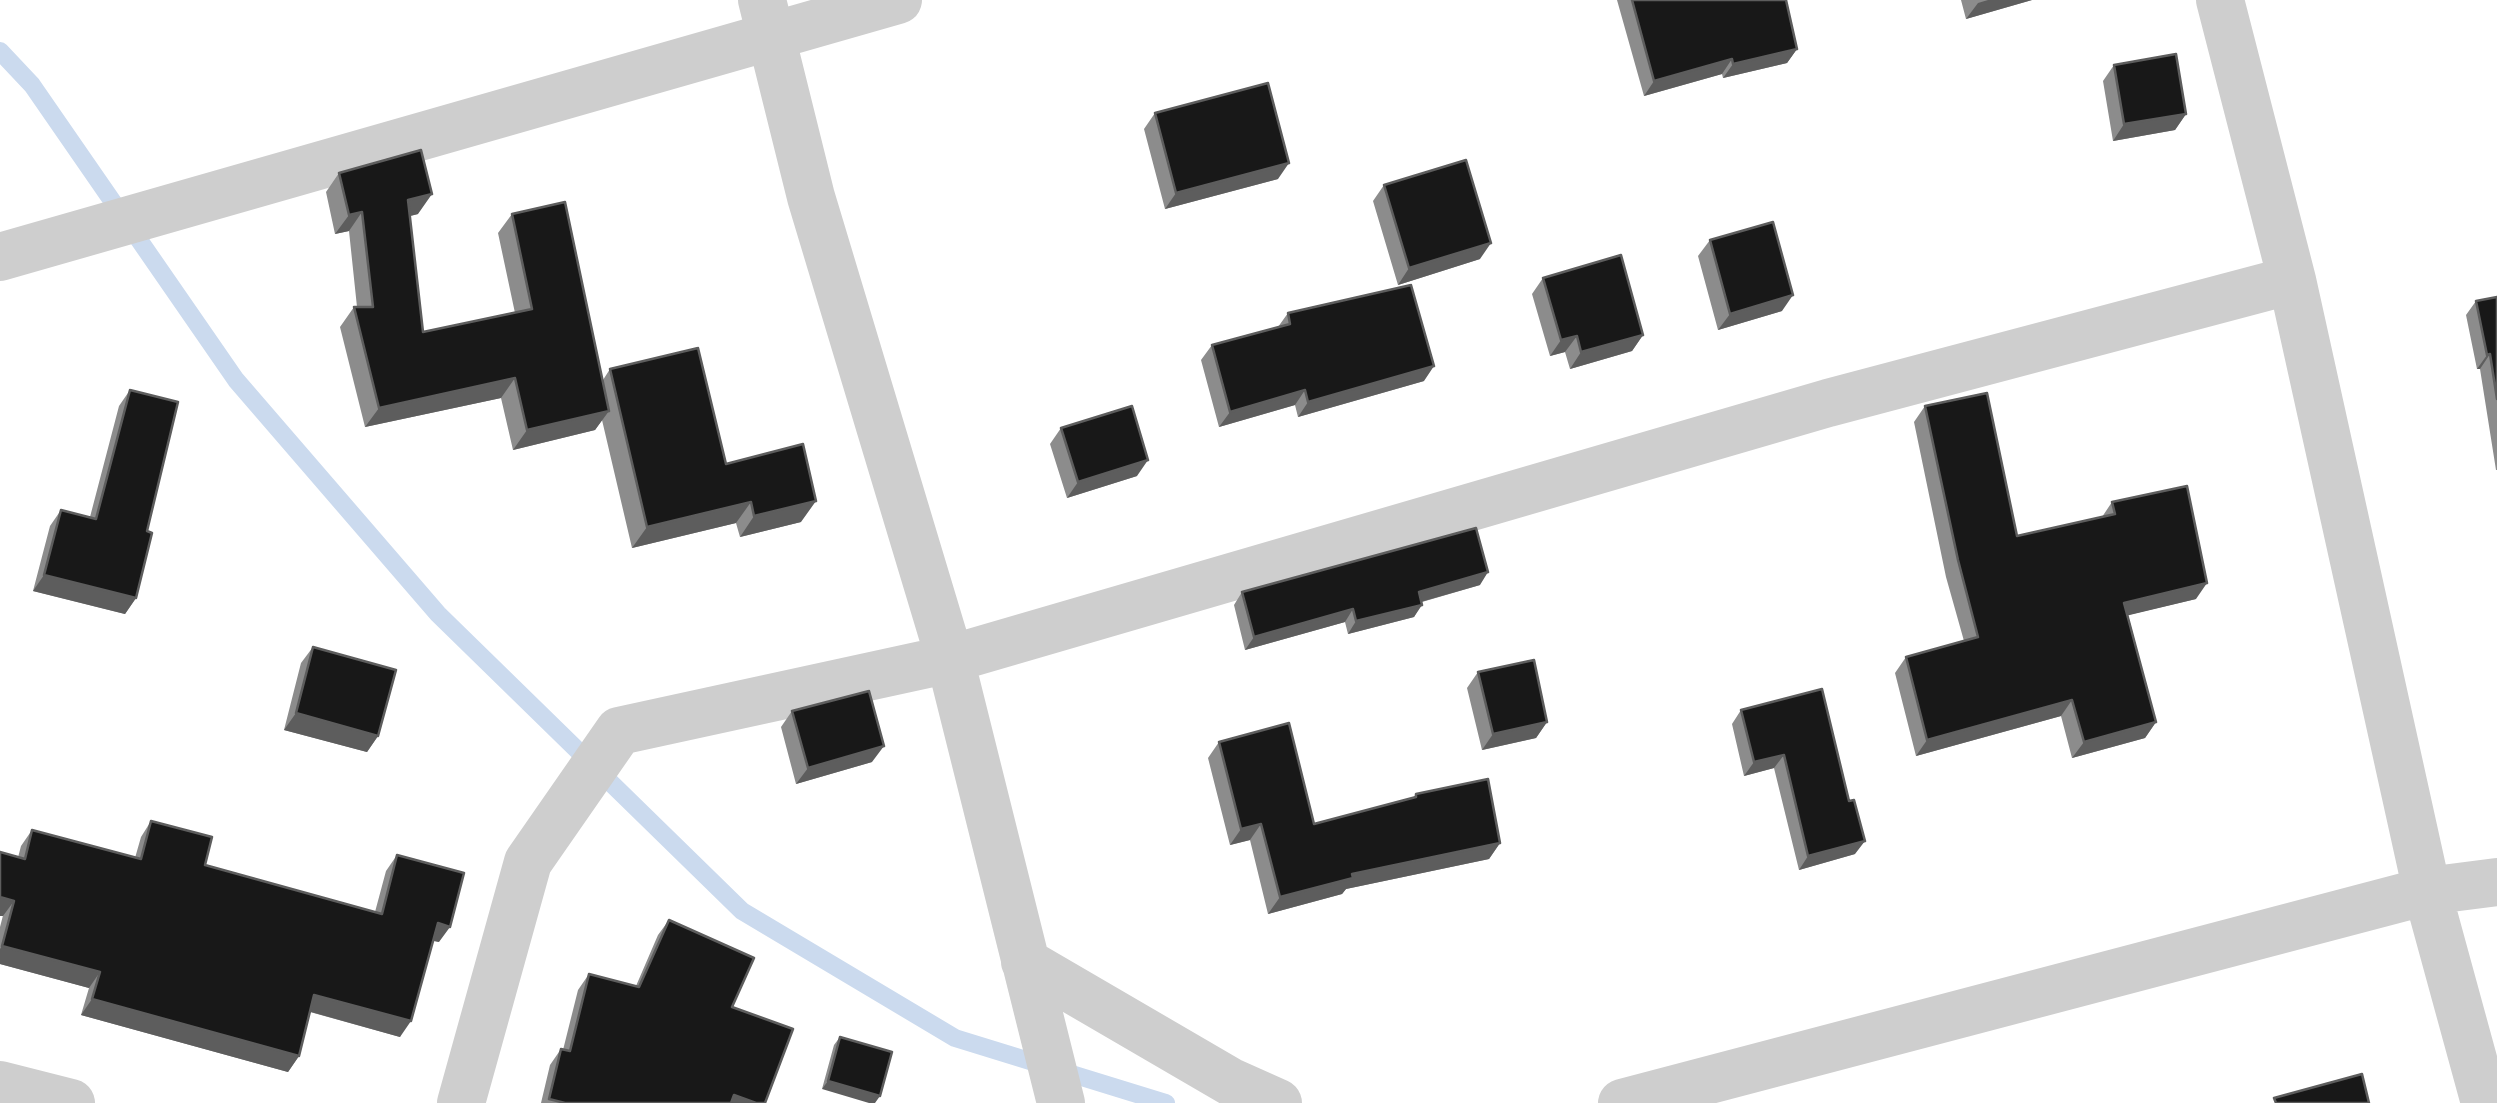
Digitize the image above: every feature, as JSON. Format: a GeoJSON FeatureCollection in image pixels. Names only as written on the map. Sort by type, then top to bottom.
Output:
{"type":"FeatureCollection","features":[{"type":"Feature","properties":{"kind":"street"},"geometry":{"type":"LineString","coordinates":[[0,256],[767,18],[898,0]]}},
{"type":"Feature","properties":{"kind":"street"},"geometry":{"type":"LineString","coordinates":[[2220,0],[2292,280],[2427,891],[2485,1103]]}},
{"type":"Feature","properties":{"kind":"street"},"geometry":{"type":"LineString","coordinates":[[767,18],[812,197],[950,659],[1061,1103]]}},
{"type":"Feature","properties":{"kind":"street"},"geometry":{"type":"LineString","coordinates":[[462,1103],[528,862],[619,731],[950,659],[1828,403],[2292,280]]}},
{"type":"Feature","properties":{"kind":"street"},"geometry":{"type":"LineString","coordinates":[[1622,1103],[2427,891],[2497,882]]}},
{"type":"Feature","properties":{"kind":"street"},"geometry":{"type":"LineString","coordinates":[[1025,962],[1230,1082],[1278,1103]]}},
{"type":"Feature","properties":{"kind":"street"},"geometry":{"type":"LineString","coordinates":[[0,1085],[72,1103]]}},
{"type":"Feature","properties":{"kind":"building"},"geometry":{"type":"Polygon","coordinates":[[[1632,0],[1786,0],[1797,49],[1733,64],[1732,59],[1654,81],[1632,0]]]}},
{"type":"Feature","properties":{"kind":"building"},"geometry":{"type":"Polygon","coordinates":[[[2176,54],[2186,114],[2124,124],[2114,65],[2176,54]]]}},
{"type":"Feature","properties":{"kind":"building"},"geometry":{"type":"Polygon","coordinates":[[[1268,83],[1289,163],[1176,193],[1155,113],[1268,83]]]}},
{"type":"Feature","properties":{"kind":"building"},"geometry":{"type":"Polygon","coordinates":[[[421,150],[432,194],[408,200],[423,332],[532,309],[512,214],[565,202],[609,411],[527,430],[515,378],[379,408],[354,307],[373,307],[362,212],[349,215],[339,173],[421,150]]]}},
{"type":"Feature","properties":{"kind":"building"},"geometry":{"type":"Polygon","coordinates":[[[1466,160],[1491,243],[1409,268],[1384,185],[1466,160]]]}},
{"type":"Feature","properties":{"kind":"building"},"geometry":{"type":"Polygon","coordinates":[[[1773,222],[1793,295],[1730,314],[1710,240],[1773,222]]]}},
{"type":"Feature","properties":{"kind":"building"},"geometry":{"type":"Polygon","coordinates":[[[1621,255],[1643,335],[1581,352],[1577,336],[1561,340],[1543,278],[1621,255]]]}},
{"type":"Feature","properties":{"kind":"building"},"geometry":{"type":"Polygon","coordinates":[[[1411,285],[1434,366],[1308,402],[1305,390],[1230,412],[1212,345],[1290,324],[1288,313],[1411,285]]]}},
{"type":"Feature","properties":{"kind":"building"},"geometry":{"type":"Polygon","coordinates":[[[2497,297],[2497,399],[2476,301],[2497,297]]]}},
{"type":"Feature","properties":{"kind":"building"},"geometry":{"type":"Polygon","coordinates":[[[698,348],[726,464],[803,444],[816,501],[754,516],[751,502],[647,527],[610,369],[698,348]]]}},
{"type":"Feature","properties":{"kind":"building"},"geometry":{"type":"Polygon","coordinates":[[[130,390],[178,402],[147,531],[152,533],[136,598],[44,575],[61,510],[96,519],[130,390]]]}},
{"type":"Feature","properties":{"kind":"building"},"geometry":{"type":"Polygon","coordinates":[[[1987,393],[2017,536],[2115,514],[2112,502],[2187,486],[2207,583],[2124,603],[2156,722],[2084,742],[2072,700],[1927,740],[1906,657],[1978,637],[1925,406],[1987,393]]]}},
{"type":"Feature","properties":{"kind":"building"},"geometry":{"type":"Polygon","coordinates":[[[1132,406],[1148,460],[1078,482],[1061,428],[1132,406]]]}},
{"type":"Feature","properties":{"kind":"building"},"geometry":{"type":"Polygon","coordinates":[[[1476,528],[1488,572],[1419,592],[1422,605],[1356,621],[1353,609],[1254,637],[1242,592],[1476,528]]]}},
{"type":"Feature","properties":{"kind":"building"},"geometry":{"type":"Polygon","coordinates":[[[313,647],[396,670],[378,736],[296,713],[313,647]]]}},
{"type":"Feature","properties":{"kind":"building"},"geometry":{"type":"Polygon","coordinates":[[[1534,660],[1547,722],[1493,734],[1478,672],[1534,660]]]}},
{"type":"Feature","properties":{"kind":"building"},"geometry":{"type":"Polygon","coordinates":[[[1822,689],[1849,801],[1854,800],[1865,841],[1808,856],[1784,755],[1754,762],[1741,710],[1822,689]]]}},
{"type":"Feature","properties":{"kind":"building"},"geometry":{"type":"Polygon","coordinates":[[[869,691],[884,746],[808,768],[792,711],[869,691]]]}},
{"type":"Feature","properties":{"kind":"building"},"geometry":{"type":"Polygon","coordinates":[[[1289,723],[1314,824],[1416,794],[1488,779],[1500,843],[1352,874],[1353,878],[1280,897],[1261,824],[1241,829],[1219,742],[1289,723]]]}},
{"type":"Feature","properties":{"kind":"building"},"geometry":{"type":"Polygon","coordinates":[[[151,821],[212,837],[205,865],[382,914],[397,855],[464,873],[450,927],[438,923],[411,1021],[314,995],[299,1056],[92,999],[100,972],[2,946],[14,901],[0,897],[0,852],[25,859],[32,830],[141,859],[151,821]]]}},
{"type":"Feature","properties":{"kind":"building"},"geometry":{"type":"Polygon","coordinates":[[[669,920],[754,958],[732,1007],[793,1029],[765,1103],[734,1095],[731,1103],[565,1103],[549,1099],[561,1049],[570,1051],[589,974],[639,987],[669,920]]]}},
{"type":"Feature","properties":{"kind":"building"},"geometry":{"type":"Polygon","coordinates":[[[840,1037],[892,1052],[880,1096],[828,1081],[840,1037]]]}},
{"type":"Feature","properties":{"kind":"building"},"geometry":{"type":"Polygon","coordinates":[[[2362,1074],[2369,1103],[2276,1103],[2274,1098],[2362,1074]]]}},
{"type":"Feature","properties":{"kind":"waterway"},"geometry":{"type":"LineString","coordinates":[[0,51],[32,85],[236,380],[438,614],[742,911],[955,1038],[1166,1103]]}}]}
